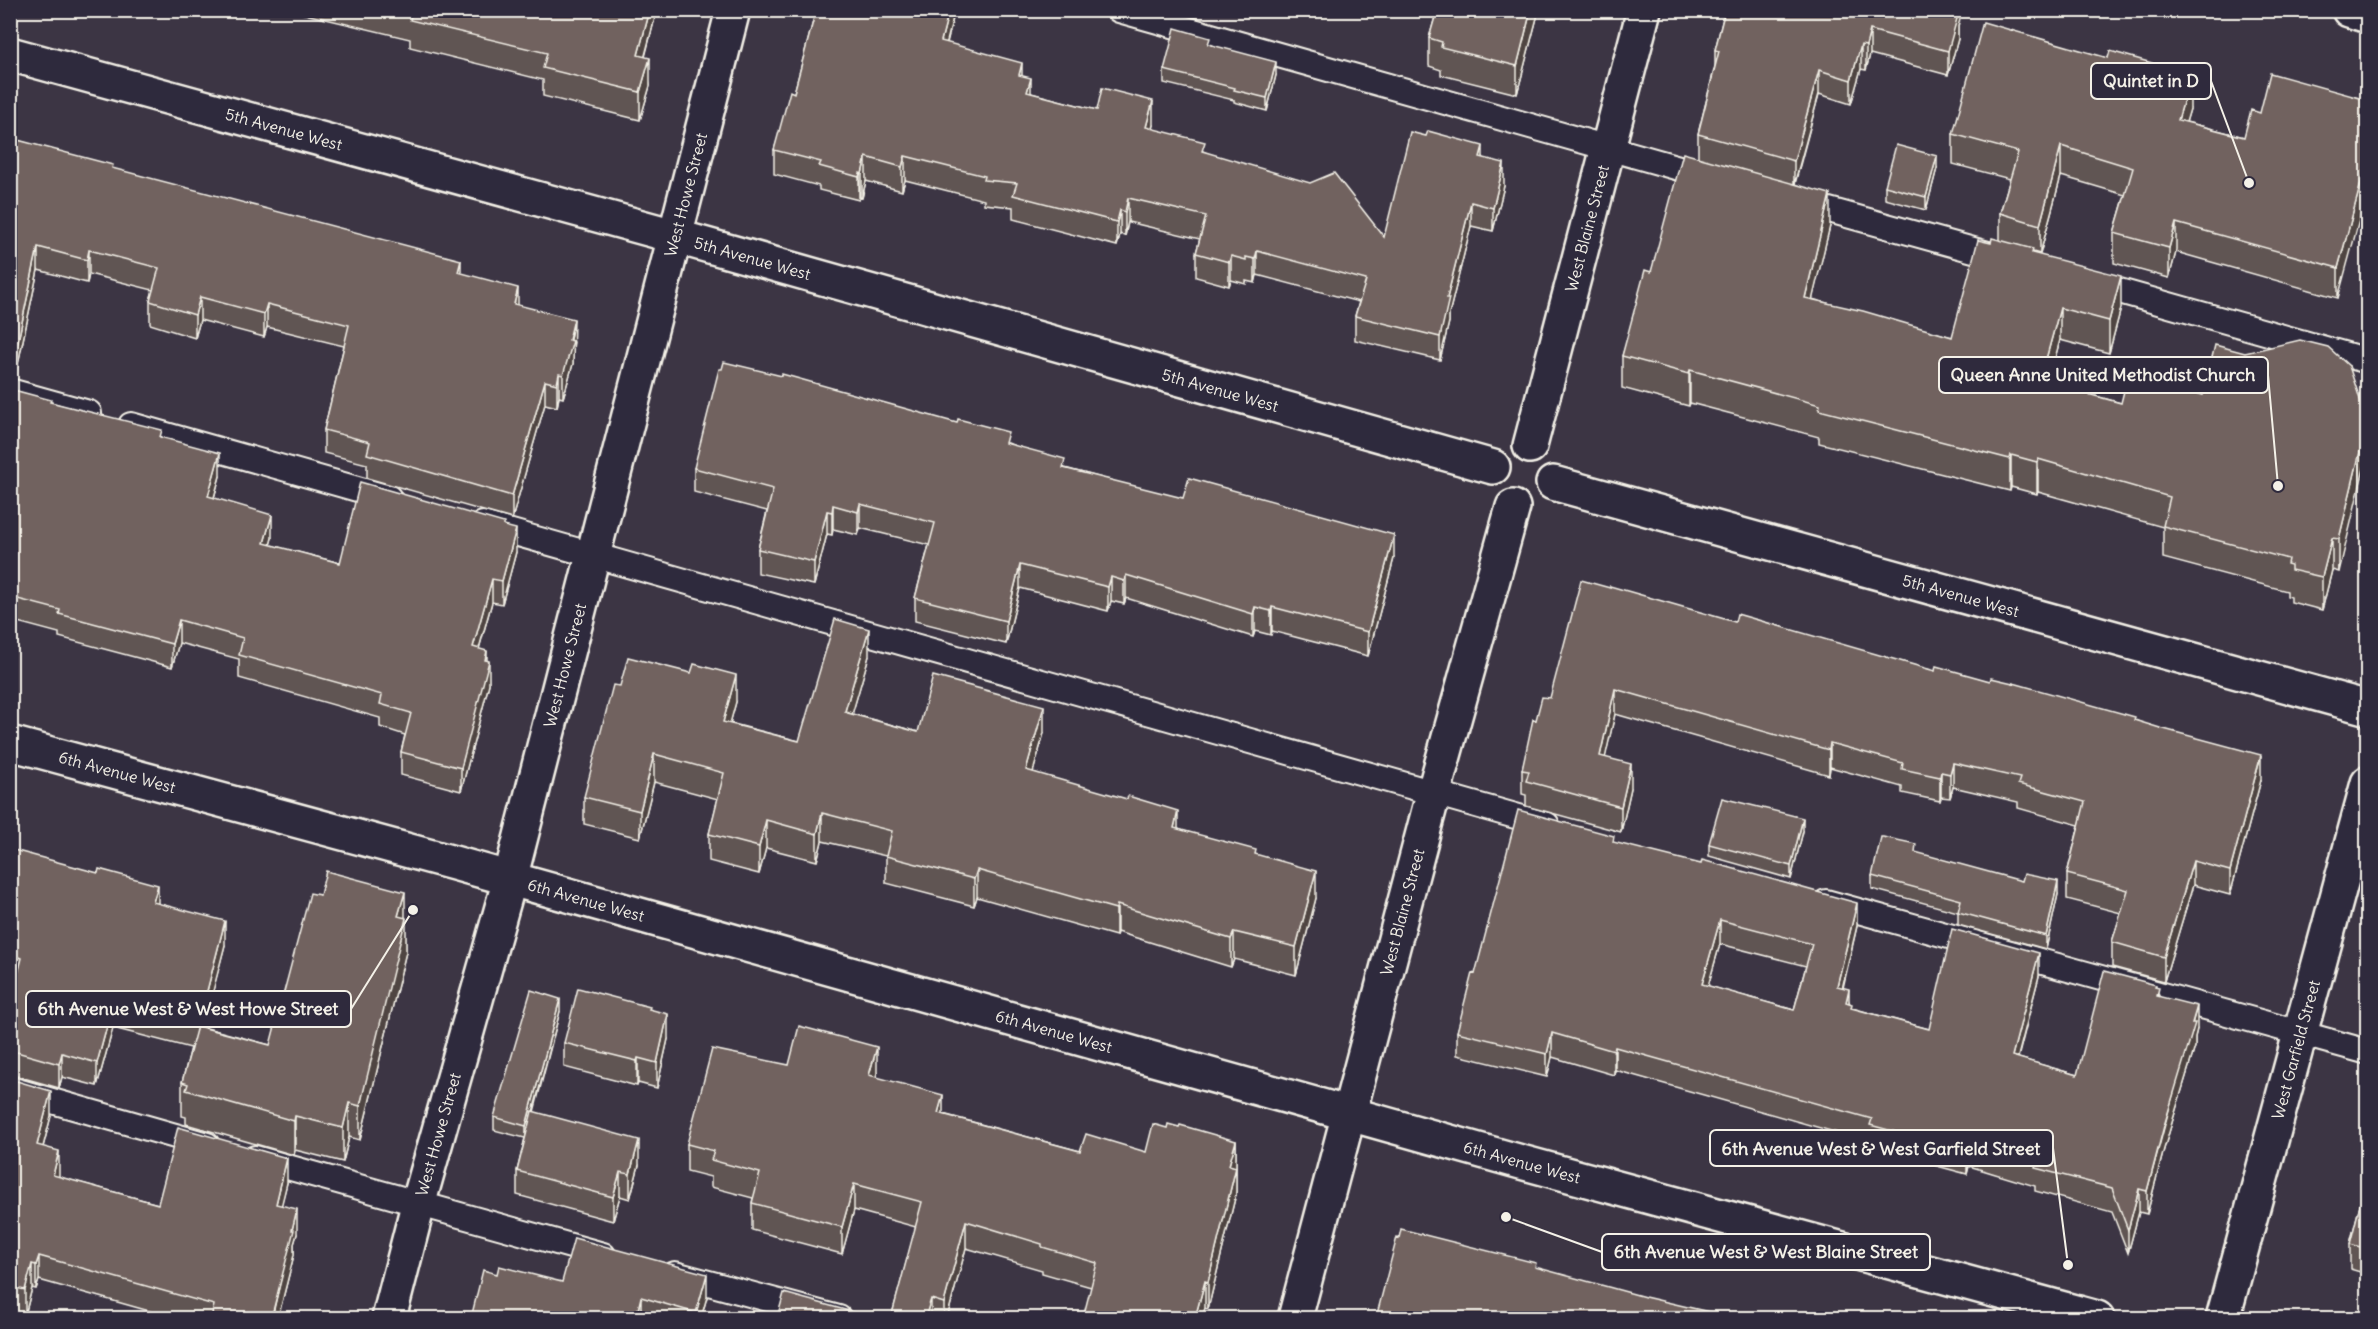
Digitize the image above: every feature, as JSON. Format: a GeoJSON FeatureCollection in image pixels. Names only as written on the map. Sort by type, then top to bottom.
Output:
{"type":"FeatureCollection","features":[{"type":"Feature","properties":{"kind":"street","name":"West Howe Street"},"geometry":{"type":"LineString","coordinates":[[389,1318],[418,1205],[510,879],[733,10]]}},
{"type":"Feature","properties":{"kind":"street","name":"West Blaine Street"},"geometry":{"type":"LineString","coordinates":[[1530,446],[1606,148],[1644,10]]}},
{"type":"Feature","properties":{"kind":"street"},"geometry":{"type":"LineString","coordinates":[[2349,10],[2367,15]]}},
{"type":"Feature","properties":{"kind":"street","name":"5th Avenue West"},"geometry":{"type":"LineString","coordinates":[[10,54],[674,236],[1493,467]]}},
{"type":"Feature","properties":{"kind":"street"},"geometry":{"type":"LineString","coordinates":[[1530,446],[1546,456],[1554,476],[1553,483],[1548,496],[1540,504],[1530,508],[1513,507],[1500,499],[1494,490],[1491,481],[1493,467],[1501,454],[1510,448],[1530,446]]}},
{"type":"Feature","properties":{"kind":"street","name":"5th Avenue West"},"geometry":{"type":"LineString","coordinates":[[1553,483],[2367,708]]}},
{"type":"Feature","properties":{"kind":"street","name":"West Blaine Street"},"geometry":{"type":"LineString","coordinates":[[1295,1318],[1433,795],[1513,507]]}},
{"type":"Feature","properties":{"kind":"street","name":"6th Avenue West"},"geometry":{"type":"LineString","coordinates":[[10,743],[2097,1318]]}},
{"type":"Feature","properties":{"kind":"street","name":"West Garfield Street"},"geometry":{"type":"LineString","coordinates":[[2223,1318],[2367,783]]}},
{"type":"Feature","properties":{"kind":"lane"},"geometry":{"type":"LineString","coordinates":[[1119,10],[1736,184]]}},
{"type":"Feature","properties":{"kind":"lane"},"geometry":{"type":"LineString","coordinates":[[1782,197],[2023,264]]}},
{"type":"Feature","properties":{"kind":"lane"},"geometry":{"type":"LineString","coordinates":[[2069,277],[2367,361]]}},
{"type":"Feature","properties":{"kind":"lane"},"geometry":{"type":"LineString","coordinates":[[10,391],[412,504]]}},
{"type":"Feature","properties":{"kind":"lane"},"geometry":{"type":"LineString","coordinates":[[458,517],[1573,833]]}},
{"type":"Feature","properties":{"kind":"lane"},"geometry":{"type":"LineString","coordinates":[[1802,896],[2367,1052]]}},
{"type":"Feature","properties":{"kind":"lane"},"geometry":{"type":"LineString","coordinates":[[10,1089],[418,1205],[621,1259]]}},
{"type":"Feature","properties":{"kind":"lane"},"geometry":{"type":"LineString","coordinates":[[655,1269],[839,1318]]}},
{"type":"Feature","properties":{"kind":"building"},"geometry":{"type":"Polygon","coordinates":[[[405,10],[650,10],[638,55],[650,58],[640,92],[543,68],[547,53],[410,20],[412,12],[405,10]]]}},
{"type":"Feature","properties":{"kind":"building"},"geometry":{"type":"Polygon","coordinates":[[[816,10],[949,10],[941,41],[1022,63],[1019,75],[1031,78],[1027,92],[1097,110],[1102,88],[1153,101],[1146,127],[1205,142],[1202,151],[1310,183],[1334,173],[1384,237],[1410,132],[1426,136],[1428,131],[1483,146],[1480,157],[1504,163],[1493,208],[1471,202],[1447,298],[1449,298],[1440,337],[1355,316],[1366,280],[1257,251],[1255,259],[1246,257],[1246,260],[1231,256],[1229,262],[1196,253],[1206,216],[1128,198],[1125,212],[1120,210],[1117,222],[1013,195],[1017,183],[984,180],[985,176],[905,156],[902,167],[866,157],[862,174],[860,173],[859,177],[819,166],[821,162],[774,150],[790,91],[794,93],[816,10]]]}},
{"type":"Feature","properties":{"kind":"building"},"geometry":{"type":"Polygon","coordinates":[[[1437,10],[1531,10],[1517,66],[1441,47],[1442,42],[1429,38],[1437,10]]]}},
{"type":"Feature","properties":{"kind":"building"},"geometry":{"type":"Polygon","coordinates":[[[1725,10],[1956,10],[1954,14],[1958,15],[1948,51],[1870,30],[1866,46],[1861,45],[1851,80],[1819,70],[1794,161],[1698,134],[1719,51],[1715,50],[1725,10]]]}},
{"type":"Feature","properties":{"kind":"building"},"geometry":{"type":"Polygon","coordinates":[[[1983,22],[2108,58],[2110,51],[2152,63],[2150,68],[2190,79],[2178,120],[2244,137],[2251,110],[2260,113],[2270,73],[2367,100],[2367,161],[2338,268],[2176,223],[2169,248],[2114,233],[2133,168],[2061,146],[2040,225],[2000,213],[2018,152],[1953,134],[1983,22]]]}},
{"type":"Feature","properties":{"kind":"building"},"geometry":{"type":"Polygon","coordinates":[[[1175,28],[1210,38],[1208,44],[1276,62],[1267,98],[1164,70],[1175,28]]]}},
{"type":"Feature","properties":{"kind":"building"},"geometry":{"type":"Polygon","coordinates":[[[10,138],[113,165],[112,168],[461,260],[458,272],[518,288],[514,304],[574,319],[569,340],[573,341],[563,375],[559,374],[557,384],[545,381],[512,496],[367,454],[370,442],[324,430],[349,325],[267,304],[264,314],[200,297],[195,315],[150,301],[159,268],[89,250],[87,260],[38,247],[15,355],[10,355],[10,138]]]}},
{"type":"Feature","properties":{"kind":"building"},"geometry":{"type":"Polygon","coordinates":[[[1896,145],[1937,156],[1926,197],[1885,186],[1896,145]]]}},
{"type":"Feature","properties":{"kind":"building"},"geometry":{"type":"Polygon","coordinates":[[[1683,153],[1830,194],[1805,298],[1863,311],[1952,337],[1978,240],[1991,243],[1992,238],[2033,249],[2032,253],[2121,276],[2109,321],[2060,308],[2040,381],[2121,403],[2128,375],[2203,395],[2215,345],[2245,353],[2300,340],[2328,347],[2349,366],[2367,423],[2339,539],[2332,538],[2322,577],[2291,570],[2291,565],[2287,564],[2288,559],[2163,526],[2170,497],[2038,459],[2037,462],[2011,455],[2010,459],[1819,410],[1820,405],[1690,370],[1689,374],[1622,356],[1645,270],[1651,272],[1683,153]]]}},
{"type":"Feature","properties":{"kind":"building"},"geometry":{"type":"Polygon","coordinates":[[[724,362],[782,376],[782,374],[957,423],[958,419],[1008,432],[1005,443],[1065,459],[1063,468],[1183,498],[1189,478],[1394,535],[1368,632],[1272,607],[1271,611],[1255,607],[1253,614],[1126,575],[1124,581],[1111,577],[1108,587],[1020,565],[1006,621],[915,598],[935,523],[860,504],[858,512],[833,505],[832,512],[827,511],[814,562],[758,549],[773,489],[694,468],[719,369],[722,369],[724,362]]]}},
{"type":"Feature","properties":{"kind":"building"},"geometry":{"type":"Polygon","coordinates":[[[10,389],[51,400],[50,402],[162,430],[160,437],[220,453],[208,496],[272,515],[264,543],[340,563],[360,482],[504,523],[504,526],[516,529],[502,581],[492,579],[473,647],[487,651],[485,660],[489,661],[461,768],[401,752],[411,713],[380,704],[382,695],[239,655],[243,638],[179,620],[172,644],[59,614],[60,610],[10,597],[10,389]]]}},
{"type":"Feature","properties":{"kind":"building"},"geometry":{"type":"Polygon","coordinates":[[[1581,580],[1610,588],[1610,586],[1735,622],[1737,614],[1935,671],[1936,666],[1990,681],[1991,678],[2017,684],[2135,717],[2134,720],[2160,728],[2261,755],[2230,871],[2193,861],[2164,957],[2112,942],[2128,890],[2067,874],[2085,802],[2018,784],[2020,778],[1953,763],[1950,774],[1941,772],[1940,777],[1902,769],[1903,763],[1830,743],[1829,750],[1615,689],[1600,756],[1631,764],[1621,807],[1526,781],[1529,771],[1522,770],[1533,719],[1536,720],[1542,697],[1550,698],[1581,580]]]}},
{"type":"Feature","properties":{"kind":"building"},"geometry":{"type":"Polygon","coordinates":[[[835,619],[869,629],[845,711],[848,713],[918,732],[933,676],[1044,706],[1026,770],[1178,811],[1174,828],[1256,850],[1255,854],[1316,871],[1296,947],[1234,932],[1231,939],[1117,905],[1116,909],[977,870],[974,879],[886,856],[892,831],[822,813],[817,834],[766,820],[759,847],[709,834],[724,773],[654,754],[640,811],[584,797],[613,685],[620,686],[628,657],[691,673],[694,664],[736,675],[723,722],[799,741],[835,619]]]}},
{"type":"Feature","properties":{"kind":"building"},"geometry":{"type":"Polygon","coordinates":[[[1722,798],[1803,818],[1791,866],[1709,844],[1722,798]]]}},
{"type":"Feature","properties":{"kind":"building"},"geometry":{"type":"Polygon","coordinates":[[[1518,810],[1614,836],[1613,842],[1701,864],[1702,860],[1857,903],[1837,986],[1849,989],[1846,1002],[1852,1004],[1851,1008],[1929,1029],[1952,929],[2039,953],[2012,1056],[2077,1075],[2104,971],[2156,985],[2155,987],[2159,988],[2157,996],[2197,1006],[2192,1023],[2195,1023],[2147,1191],[2139,1189],[2128,1230],[2112,1188],[2035,1168],[2036,1163],[1969,1143],[1967,1151],[1870,1125],[1872,1119],[1615,1047],[1614,1051],[1552,1033],[1547,1054],[1457,1032],[1472,973],[1475,974],[1518,810]],[[1720,920],[1702,984],[1794,1010],[1812,944],[1720,920]]]}},
{"type":"Feature","properties":{"kind":"building"},"geometry":{"type":"Polygon","coordinates":[[[1881,837],[1916,844],[1915,852],[2022,881],[2024,874],[2058,881],[2046,936],[1958,912],[1961,900],[1872,876],[1881,837]]]}},
{"type":"Feature","properties":{"kind":"building"},"geometry":{"type":"Polygon","coordinates":[[[10,849],[98,873],[99,869],[158,885],[153,902],[225,921],[198,1026],[113,1004],[97,1063],[62,1053],[59,1064],[13,1051],[15,1043],[10,1042],[10,1005],[22,958],[10,955],[10,849]]]}},
{"type":"Feature","properties":{"kind":"building"},"geometry":{"type":"Polygon","coordinates":[[[326,871],[405,892],[398,916],[406,918],[360,1106],[349,1103],[343,1128],[295,1116],[294,1121],[186,1090],[188,1084],[182,1082],[197,1026],[270,1045],[310,893],[320,895],[326,871]]]}},
{"type":"Feature","properties":{"kind":"building"},"geometry":{"type":"Polygon","coordinates":[[[578,988],[668,1014],[657,1063],[638,1058],[637,1061],[564,1043],[578,988]]]}},
{"type":"Feature","properties":{"kind":"building"},"geometry":{"type":"Polygon","coordinates":[[[531,990],[560,999],[526,1126],[494,1117],[531,990]]]}},
{"type":"Feature","properties":{"kind":"building"},"geometry":{"type":"Polygon","coordinates":[[[799,1026],[877,1047],[869,1075],[943,1095],[938,1113],[1080,1151],[1086,1134],[1146,1152],[1153,1124],[1167,1128],[1168,1124],[1179,1127],[1180,1125],[1236,1141],[1229,1165],[1236,1167],[1208,1282],[1205,1281],[1195,1318],[1083,1318],[1097,1263],[966,1221],[944,1303],[931,1299],[925,1318],[891,1318],[922,1202],[854,1184],[842,1227],[752,1203],[760,1173],[711,1160],[714,1151],[687,1144],[712,1049],[789,1065],[799,1026]]]}},
{"type":"Feature","properties":{"kind":"building"},"geometry":{"type":"Polygon","coordinates":[[[10,1079],[51,1091],[37,1145],[59,1151],[53,1175],[158,1204],[178,1127],[287,1158],[276,1204],[297,1209],[292,1230],[294,1230],[272,1315],[268,1314],[267,1318],[211,1318],[214,1305],[39,1256],[36,1265],[32,1264],[25,1290],[10,1287],[10,1079]]]}},
{"type":"Feature","properties":{"kind":"building"},"geometry":{"type":"Polygon","coordinates":[[[532,1111],[639,1140],[630,1174],[620,1172],[613,1197],[517,1171],[532,1111]]]}},
{"type":"Feature","properties":{"kind":"building"},"geometry":{"type":"Polygon","coordinates":[[[2367,1177],[2367,1249],[2350,1244],[2367,1177]]]}},
{"type":"Feature","properties":{"kind":"building"},"geometry":{"type":"Polygon","coordinates":[[[1401,1229],[1536,1263],[1535,1267],[1645,1297],[1735,1318],[1376,1318],[1401,1229]]]}},
{"type":"Feature","properties":{"kind":"building"},"geometry":{"type":"Polygon","coordinates":[[[574,1238],[707,1274],[696,1313],[641,1297],[636,1318],[471,1318],[483,1270],[497,1274],[499,1266],[562,1282],[574,1238]]]}},
{"type":"Feature","properties":{"kind":"building"},"geometry":{"type":"Polygon","coordinates":[[[784,1293],[874,1318],[777,1318],[784,1293]]]}},
{"type":"Feature","properties":{"kind":"place","name":"Quintet in D"},"geometry":{"type":"Point","coordinates":[2249,183]}},
{"type":"Feature","properties":{"kind":"place","name":"Queen Anne United Methodist Church"},"geometry":{"type":"Point","coordinates":[2278,486]}},
{"type":"Feature","properties":{"kind":"place","name":"6th Avenue West & West Howe Street"},"geometry":{"type":"Point","coordinates":[413,910]}},
{"type":"Feature","properties":{"kind":"place","name":"6th Avenue West & West Blaine Street"},"geometry":{"type":"Point","coordinates":[1506,1217]}},
{"type":"Feature","properties":{"kind":"place","name":"6th Avenue West & West Garfield Street"},"geometry":{"type":"Point","coordinates":[2068,1265]}}]}
